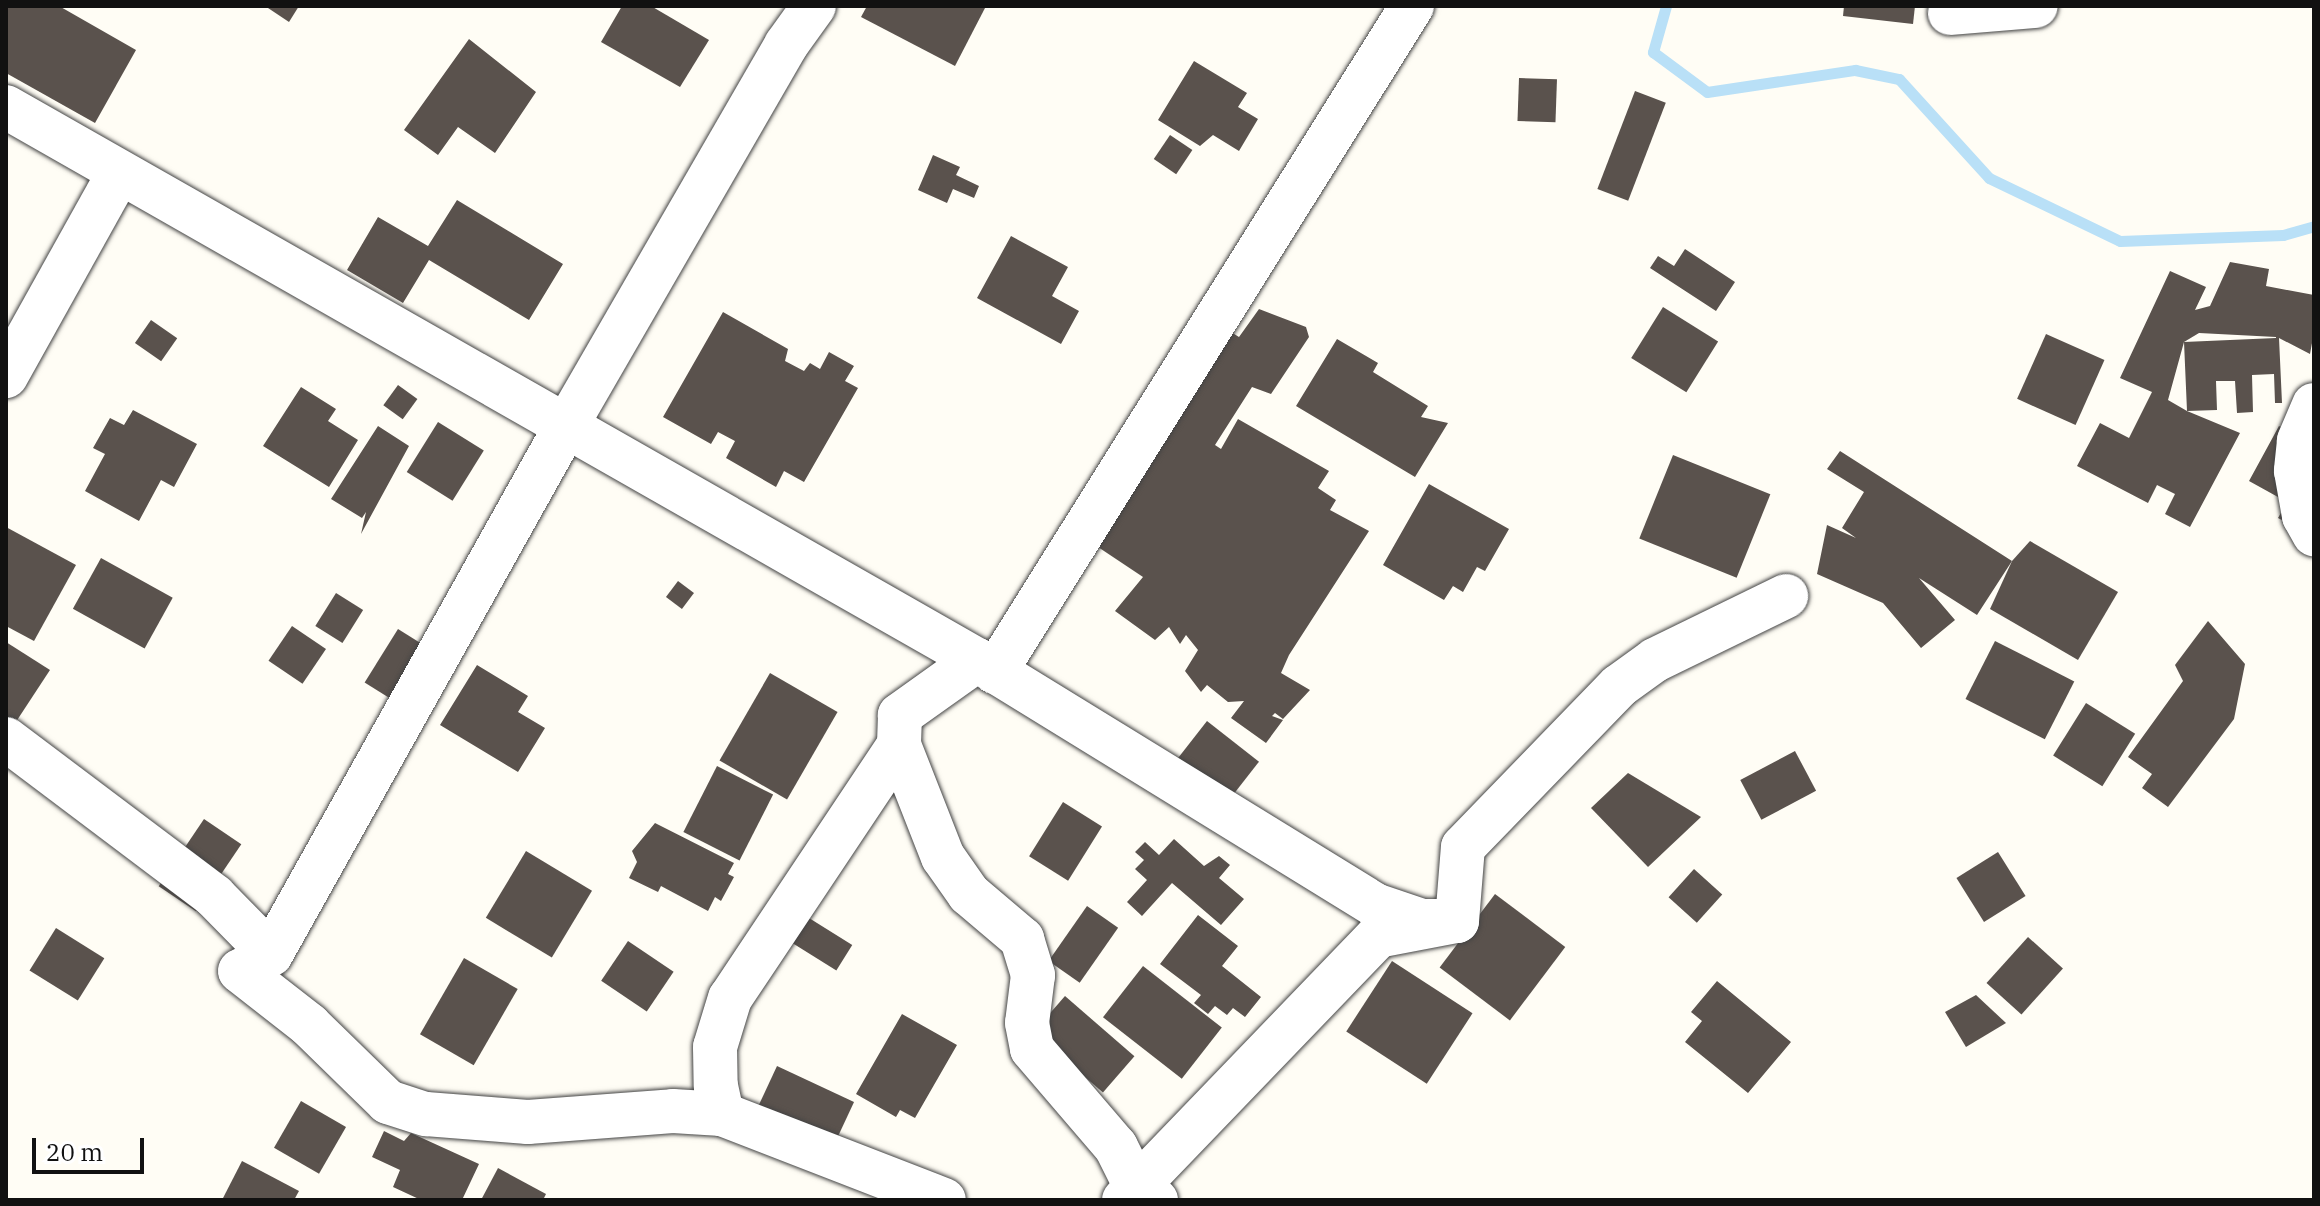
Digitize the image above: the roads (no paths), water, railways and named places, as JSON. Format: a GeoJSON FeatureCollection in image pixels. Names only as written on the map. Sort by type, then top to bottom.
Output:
{"type":"FeatureCollection","features":[{"type":"Feature","properties":{"kind":"street"},"geometry":{"type":"LineString","coordinates":[[814,6],[786,45],[565,428],[271,954],[240,971],[309,1025],[388,1102],[426,1114],[528,1122],[673,1111],[722,1114],[944,1200]]}},
{"type":"Feature","properties":{"kind":"street"},"geometry":{"type":"LineString","coordinates":[[1412,6],[986,666],[900,715],[899,745],[943,857],[969,894],[1022,939],[1033,975],[1027,1023],[1032,1049],[1116,1147],[1138,1195],[1378,936],[1457,921]]}},
{"type":"Feature","properties":{"kind":"street"},"geometry":{"type":"LineString","coordinates":[[1950,13],[2036,6]]}},
{"type":"Feature","properties":{"kind":"street"},"geometry":{"type":"LineString","coordinates":[[6,107],[986,666],[1375,905],[1422,921],[1457,921]]}},
{"type":"Feature","properties":{"kind":"street"},"geometry":{"type":"LineString","coordinates":[[6,376],[119,173]]}},
{"type":"Feature","properties":{"kind":"street"},"geometry":{"type":"LineString","coordinates":[[2313,407],[2299,441],[2296,484],[2314,534]]}},
{"type":"Feature","properties":{"kind":"street"},"geometry":{"type":"LineString","coordinates":[[1457,921],[1463,847],[1619,686],[1655,660],[1786,596]]}},
{"type":"Feature","properties":{"kind":"street"},"geometry":{"type":"LineString","coordinates":[[6,739],[214,896],[271,954]]}},
{"type":"Feature","properties":{"kind":"street"},"geometry":{"type":"LineString","coordinates":[[722,1114],[715,1047],[730,998],[899,745]]}},
{"type":"Feature","properties":{"kind":"waterway"},"geometry":{"type":"LineString","coordinates":[[1666,6],[1653,52],[1707,92],[1855,70],[1899,79],[1989,178],[2120,241],[2283,235],[2314,226]]}}]}
